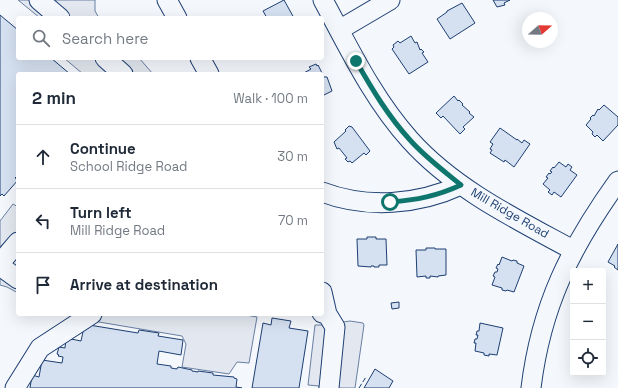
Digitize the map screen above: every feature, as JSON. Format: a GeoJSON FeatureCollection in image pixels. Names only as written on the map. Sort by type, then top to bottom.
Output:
{"type":"FeatureCollection","features":[{"type":"Feature","properties":{"kind":"street"},"geometry":{"type":"LineString","coordinates":[[40,0],[58,16]]}},
{"type":"Feature","properties":{"kind":"street"},"geometry":{"type":"LineString","coordinates":[[167,0],[176,16]]}},
{"type":"Feature","properties":{"kind":"street","name":"Mill Ridge Road"},"geometry":{"type":"LineString","coordinates":[[323,0],[371,87],[389,114],[410,140],[434,163],[461,185],[520,222],[573,250]]}},
{"type":"Feature","properties":{"kind":"street"},"geometry":{"type":"LineString","coordinates":[[340,30],[390,0]]}},
{"type":"Feature","properties":{"kind":"street"},"geometry":{"type":"LineString","coordinates":[[107,60],[121,72]]}},
{"type":"Feature","properties":{"kind":"street"},"geometry":{"type":"LineString","coordinates":[[530,388],[544,321],[560,276],[573,250],[618,181]]}},
{"type":"Feature","properties":{"kind":"street"},"geometry":{"type":"LineString","coordinates":[[324,193],[335,197],[360,202],[390,202],[431,197],[461,185]]}},
{"type":"Feature","properties":{"kind":"street"},"geometry":{"type":"LineString","coordinates":[[0,263],[16,244]]}},
{"type":"Feature","properties":{"kind":"street"},"geometry":{"type":"LineString","coordinates":[[0,266],[16,278]]}},
{"type":"Feature","properties":{"kind":"street"},"geometry":{"type":"LineString","coordinates":[[324,314],[335,327],[329,388]]}},
{"type":"Feature","properties":{"kind":"street"},"geometry":{"type":"LineString","coordinates":[[15,388],[40,348],[89,316]]}},
{"type":"Feature","properties":{"kind":"shaded area"},"geometry":{"type":"Polygon","coordinates":[[[18,0],[95,0],[95,11],[98,16],[38,16],[18,0]]]}},
{"type":"Feature","properties":{"kind":"shaded area"},"geometry":{"type":"Polygon","coordinates":[[[66,60],[141,60],[151,72],[81,72],[66,60]]]}},
{"type":"Feature","properties":{"kind":"shaded area"},"geometry":{"type":"Polygon","coordinates":[[[13,204],[16,206],[16,292],[0,285],[0,221],[13,204]]]}},
{"type":"Feature","properties":{"kind":"shaded area"},"geometry":{"type":"Polygon","coordinates":[[[94,316],[257,317],[249,363],[237,362],[229,374],[182,367],[186,344],[182,336],[93,321],[94,316]]]}},
{"type":"Feature","properties":{"kind":"shaded area"},"geometry":{"type":"Polygon","coordinates":[[[350,321],[363,323],[364,325],[355,388],[319,388],[319,386],[308,385],[315,325],[350,321]]]}},
{"type":"Feature","properties":{"kind":"building"},"geometry":{"type":"Polygon","coordinates":[[[284,0],[293,16],[266,16],[263,11],[284,0]]]}},
{"type":"Feature","properties":{"kind":"building"},"geometry":{"type":"Polygon","coordinates":[[[493,0],[510,0],[504,3],[505,5],[497,7],[493,0]]]}},
{"type":"Feature","properties":{"kind":"building"},"geometry":{"type":"Polygon","coordinates":[[[462,3],[475,23],[450,39],[437,19],[447,11],[462,3]]]}},
{"type":"Feature","properties":{"kind":"building"},"geometry":{"type":"Polygon","coordinates":[[[0,15],[16,28],[16,60],[53,60],[68,72],[16,72],[16,182],[4,196],[2,194],[0,196],[0,15]]]}},
{"type":"Feature","properties":{"kind":"building"},"geometry":{"type":"Polygon","coordinates":[[[411,36],[415,43],[417,42],[420,50],[421,49],[424,52],[422,53],[428,62],[409,74],[392,49],[394,47],[393,45],[398,41],[400,43],[411,36]]]}},
{"type":"Feature","properties":{"kind":"building"},"geometry":{"type":"Polygon","coordinates":[[[316,64],[322,72],[306,72],[311,69],[309,67],[316,64]]]}},
{"type":"Feature","properties":{"kind":"building"},"geometry":{"type":"Polygon","coordinates":[[[324,77],[327,77],[332,91],[324,95],[324,77]]]}},
{"type":"Feature","properties":{"kind":"building"},"geometry":{"type":"Polygon","coordinates":[[[454,96],[474,117],[463,127],[465,129],[460,134],[443,116],[441,118],[436,113],[454,96]]]}},
{"type":"Feature","properties":{"kind":"building"},"geometry":{"type":"Polygon","coordinates":[[[604,105],[618,117],[618,125],[603,141],[597,135],[595,137],[592,134],[593,132],[586,125],[598,109],[599,110],[604,105]]]}},
{"type":"Feature","properties":{"kind":"building"},"geometry":{"type":"Polygon","coordinates":[[[349,126],[352,127],[370,151],[366,155],[364,153],[352,163],[345,159],[347,158],[339,148],[337,149],[334,142],[346,131],[345,130],[349,126]]]}},
{"type":"Feature","properties":{"kind":"building"},"geometry":{"type":"Polygon","coordinates":[[[500,128],[522,143],[524,140],[530,144],[514,167],[505,160],[504,162],[490,153],[492,150],[490,149],[493,144],[490,142],[500,128]]]}},
{"type":"Feature","properties":{"kind":"building"},"geometry":{"type":"Polygon","coordinates":[[[559,162],[566,167],[568,164],[572,167],[570,170],[577,175],[561,197],[554,192],[552,195],[548,192],[550,190],[543,184],[548,178],[546,177],[549,173],[550,174],[552,172],[550,171],[559,162]]]}},
{"type":"Feature","properties":{"kind":"building"},"geometry":{"type":"Polygon","coordinates":[[[367,237],[386,239],[387,265],[379,265],[379,267],[358,266],[357,239],[367,239],[367,237]]]}},
{"type":"Feature","properties":{"kind":"building"},"geometry":{"type":"Polygon","coordinates":[[[618,244],[618,270],[614,267],[615,266],[608,262],[618,244]]]}},
{"type":"Feature","properties":{"kind":"building"},"geometry":{"type":"Polygon","coordinates":[[[426,248],[446,249],[446,275],[438,277],[430,276],[430,278],[426,278],[426,276],[417,277],[416,250],[426,250],[426,248]]]}},
{"type":"Feature","properties":{"kind":"building"},"geometry":{"type":"Polygon","coordinates":[[[502,257],[512,261],[517,261],[517,263],[524,266],[514,292],[502,290],[502,288],[492,285],[495,277],[493,276],[495,272],[497,272],[498,269],[496,268],[502,257]]]}},
{"type":"Feature","properties":{"kind":"building"},"geometry":{"type":"Polygon","coordinates":[[[399,302],[399,308],[392,309],[391,303],[399,302]]]}},
{"type":"Feature","properties":{"kind":"building"},"geometry":{"type":"Polygon","coordinates":[[[272,318],[291,321],[289,328],[308,331],[299,388],[252,388],[263,323],[271,325],[272,318]]]}},
{"type":"Feature","properties":{"kind":"building"},"geometry":{"type":"Polygon","coordinates":[[[480,323],[503,328],[497,355],[489,354],[489,356],[475,351],[476,343],[474,343],[475,339],[477,339],[478,335],[476,335],[477,331],[479,331],[480,323]]]}},
{"type":"Feature","properties":{"kind":"building"},"geometry":{"type":"Polygon","coordinates":[[[89,325],[138,333],[139,330],[159,333],[158,336],[183,340],[181,355],[159,351],[157,364],[171,366],[171,368],[177,369],[178,367],[192,371],[213,373],[213,375],[234,377],[237,379],[236,387],[242,388],[30,388],[32,375],[39,377],[42,360],[62,363],[63,357],[58,356],[59,355],[57,354],[59,347],[65,348],[66,338],[81,341],[84,327],[89,328],[89,325]]]}},
{"type":"Feature","properties":{"kind":"building"},"geometry":{"type":"Polygon","coordinates":[[[375,369],[393,381],[389,388],[364,388],[375,369]]]}},
{"type":"Feature","properties":{"kind":"fence"},"geometry":{"type":"LineString","coordinates":[[359,388],[366,377]]}},
{"type":"Feature","properties":{"kind":"route"},"geometry":{"type":"LineString","coordinates":[[356,61],[389,114],[410,140],[434,163],[461,185],[431,197],[390,202]]}}]}
